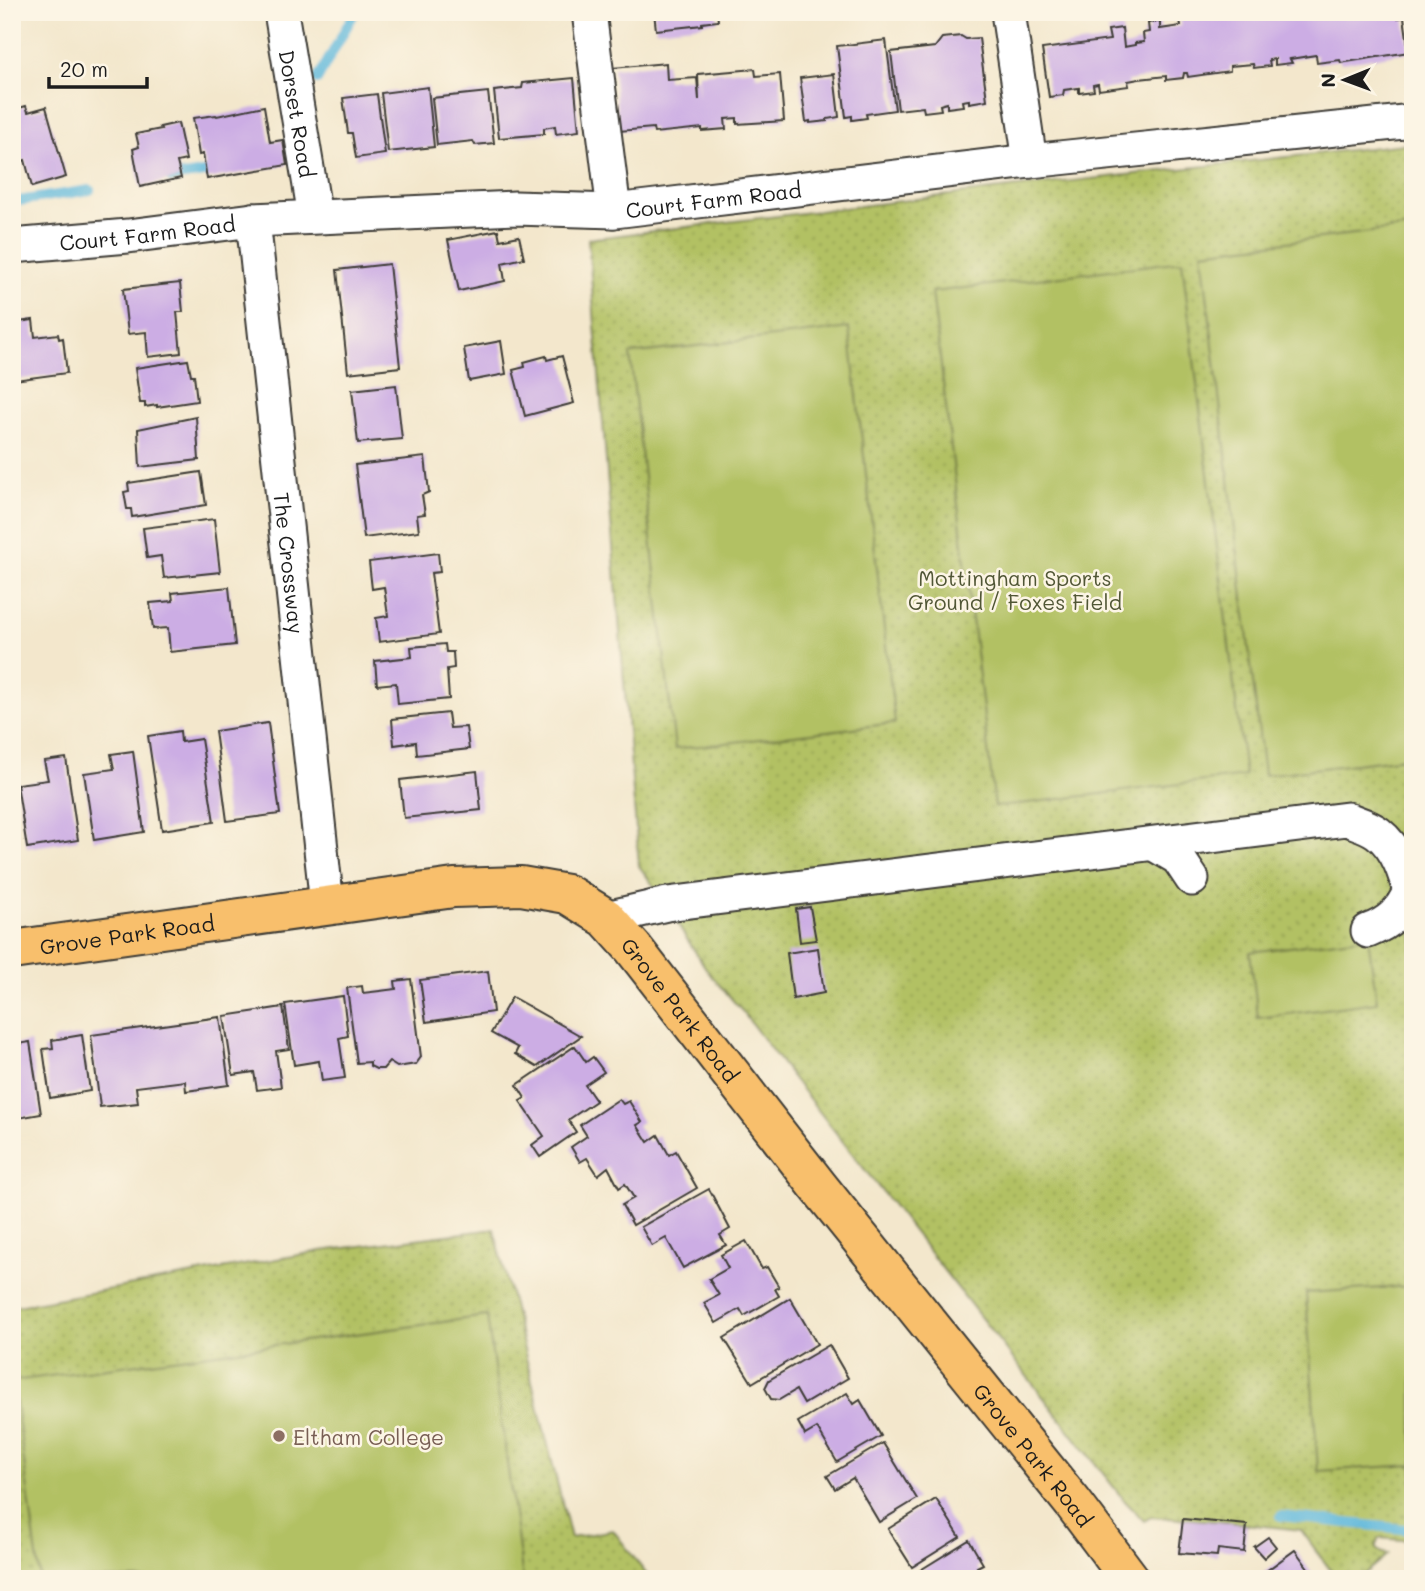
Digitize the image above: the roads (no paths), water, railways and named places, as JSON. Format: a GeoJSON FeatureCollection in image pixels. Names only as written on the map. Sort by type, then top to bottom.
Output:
{"type":"FeatureCollection","features":[{"type":"Feature","properties":{"kind":"main road","name":"Grove Park Road"},"geometry":{"type":"LineString","coordinates":[[12,950],[454,888],[521,886],[567,894],[606,918],[633,948],[818,1186],[1073,1503],[1130,1579]]}},
{"type":"Feature","properties":{"kind":"street","name":"Dorset Road"},"geometry":{"type":"LineString","coordinates":[[281,12],[315,216]]}},
{"type":"Feature","properties":{"kind":"street"},"geometry":{"type":"LineString","coordinates":[[589,12],[614,211]]}},
{"type":"Feature","properties":{"kind":"street"},"geometry":{"type":"LineString","coordinates":[[1008,12],[1030,161]]}},
{"type":"Feature","properties":{"kind":"street","name":"Court Farm Road"},"geometry":{"type":"LineString","coordinates":[[12,246],[128,236],[253,220],[315,216],[516,208],[614,211],[1030,161],[1413,121]]}},
{"type":"Feature","properties":{"kind":"street","name":"The Crossway"},"geometry":{"type":"LineString","coordinates":[[253,220],[327,905]]}},
{"type":"Feature","properties":{"kind":"street"},"geometry":{"type":"LineString","coordinates":[[606,918],[667,904],[1347,819],[1376,831],[1389,844],[1399,860],[1411,896],[1390,920],[1368,931]]}},
{"type":"Feature","properties":{"kind":"street"},"geometry":{"type":"LineString","coordinates":[[1154,844],[1178,858],[1192,880]]}},
{"type":"Feature","properties":{"kind":"waterway"},"geometry":{"type":"LineString","coordinates":[[317,80],[355,12]]}},
{"type":"Feature","properties":{"kind":"waterway"},"geometry":{"type":"LineString","coordinates":[[170,178],[217,171]]}},
{"type":"Feature","properties":{"kind":"waterway"},"geometry":{"type":"LineString","coordinates":[[12,202],[90,190]]}},
{"type":"Feature","properties":{"kind":"waterway"},"geometry":{"type":"LineString","coordinates":[[1281,1516],[1413,1530]]}},
{"type":"Feature","properties":{"kind":"place","name":"Eltham College"},"geometry":{"type":"Point","coordinates":[279,1436]}},
{"type":"Feature","properties":{"kind":"park label","name":"Mottingham Sports Ground / Foxes Field"},"geometry":{"type":"Point","coordinates":[1015,589]}}]}
